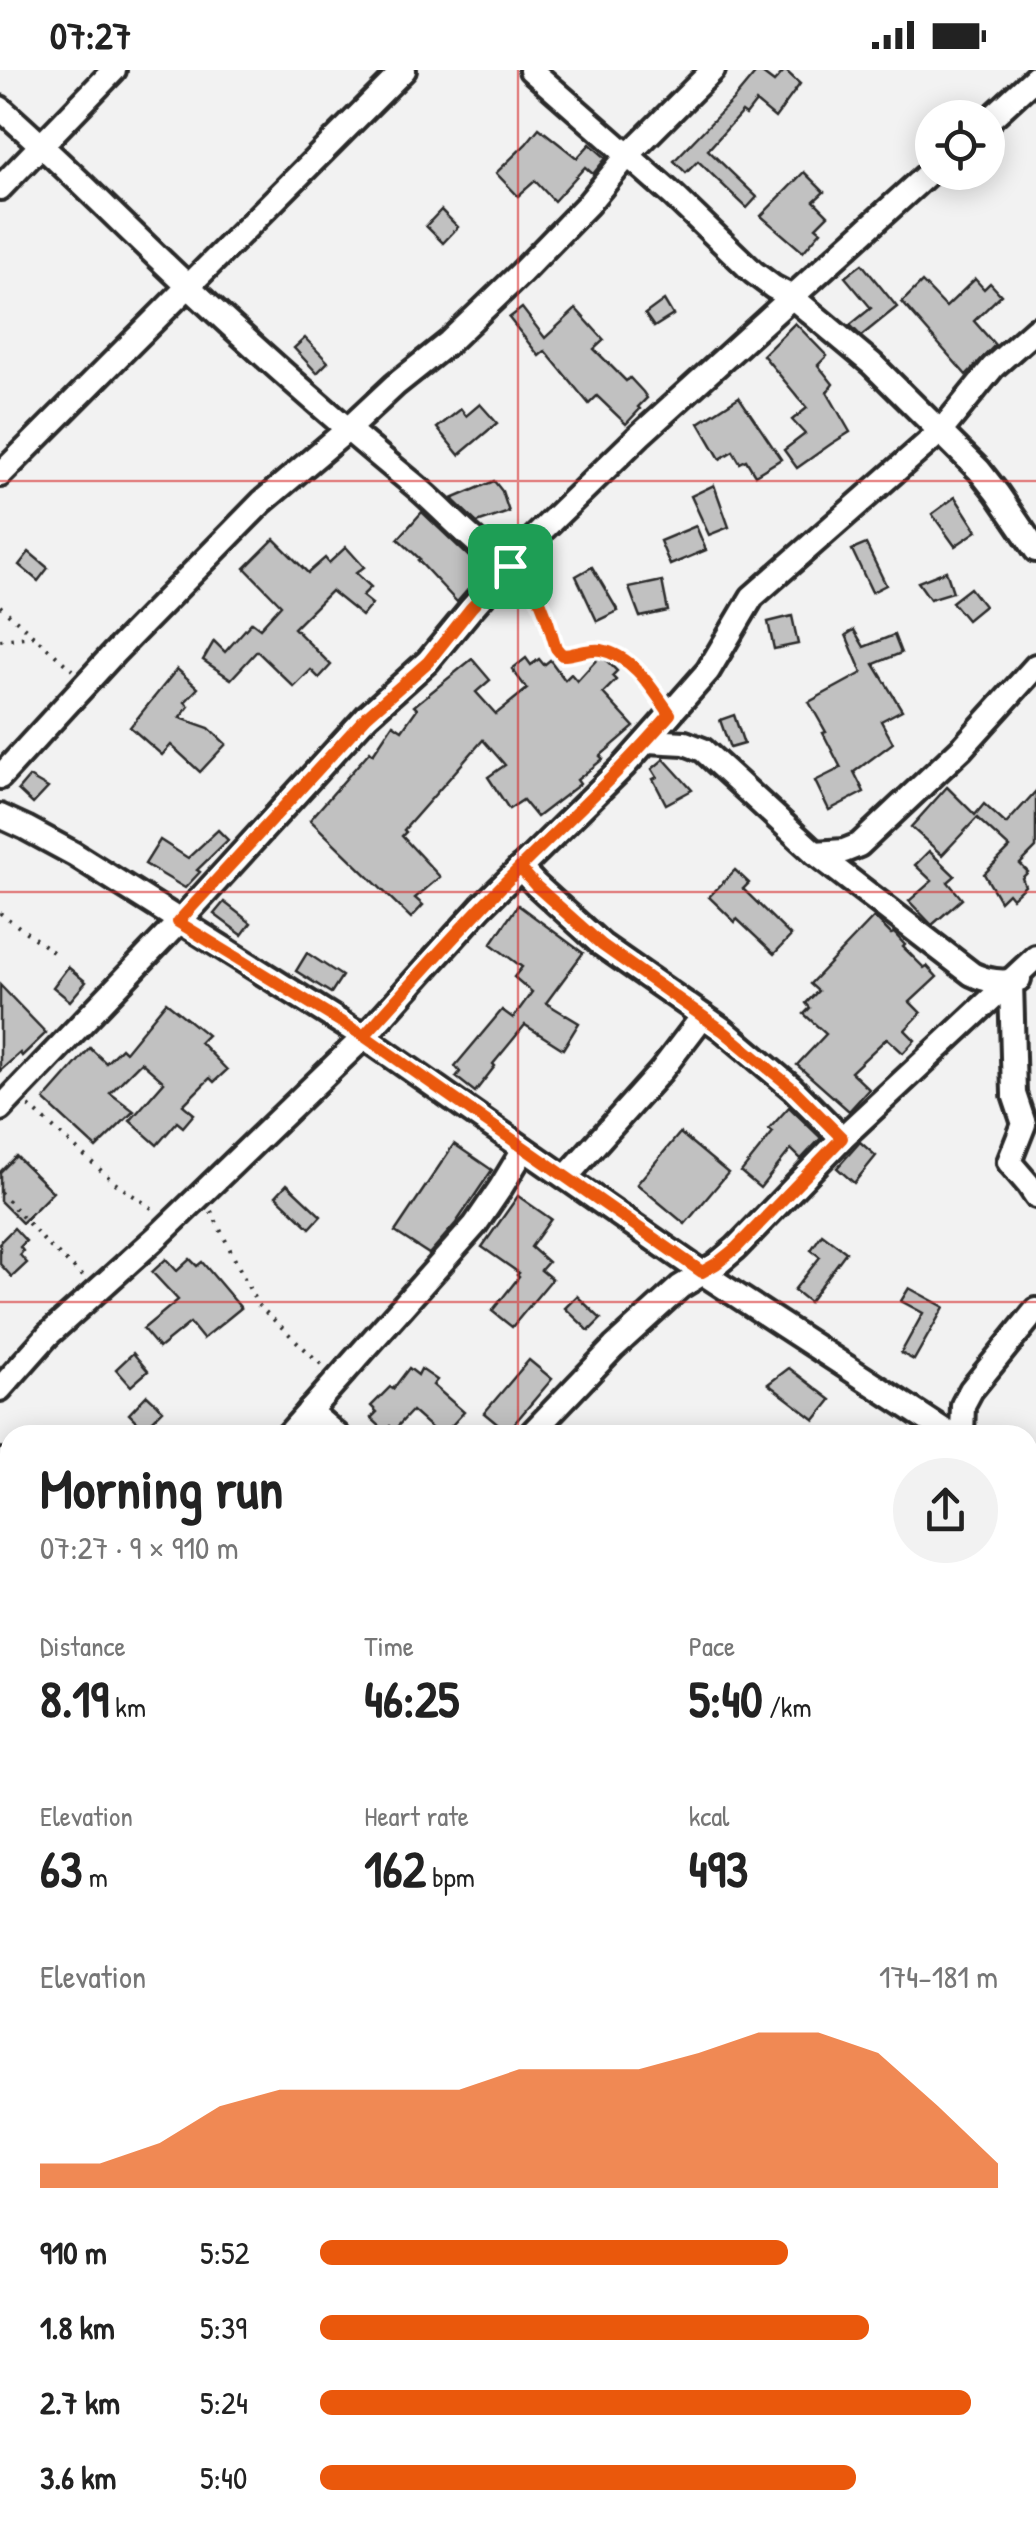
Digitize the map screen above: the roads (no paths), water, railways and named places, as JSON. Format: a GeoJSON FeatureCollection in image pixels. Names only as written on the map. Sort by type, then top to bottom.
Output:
{"type":"FeatureCollection","features":[{"type":"Feature","properties":{"kind":"street"},"geometry":{"type":"LineString","coordinates":[[0,188],[114,70]]}},
{"type":"Feature","properties":{"kind":"street"},"geometry":{"type":"LineString","coordinates":[[0,475],[404,70]]}},
{"type":"Feature","properties":{"kind":"street"},"geometry":{"type":"LineString","coordinates":[[531,70],[674,196],[752,272],[792,297],[872,364],[987,480],[1036,550]]}},
{"type":"Feature","properties":{"kind":"street"},"geometry":{"type":"LineString","coordinates":[[0,776],[262,502],[448,342],[521,273],[588,204],[627,156],[713,70]]}},
{"type":"Feature","properties":{"kind":"street"},"geometry":{"type":"LineString","coordinates":[[1005,105],[1036,77]]}},
{"type":"Feature","properties":{"kind":"street"},"geometry":{"type":"LineString","coordinates":[[0,108],[189,287],[348,430],[429,496],[490,554],[510,566]]}},
{"type":"Feature","properties":{"kind":"street"},"geometry":{"type":"LineString","coordinates":[[7,1101],[367,716],[428,662],[532,540],[626,448],[915,185]]}},
{"type":"Feature","properties":{"kind":"street"},"geometry":{"type":"LineString","coordinates":[[0,1390],[48,1335],[173,1222],[364,1036],[481,907],[647,741],[718,657],[752,597],[941,431],[993,367],[1036,329]]}},
{"type":"Feature","properties":{"kind":"street"},"geometry":{"type":"LineString","coordinates":[[815,853],[844,851],[859,845],[962,748],[1036,666]]}},
{"type":"Feature","properties":{"kind":"street"},"geometry":{"type":"LineString","coordinates":[[647,741],[685,743],[703,750],[815,853],[972,974],[986,980],[1011,982],[1036,972]]}},
{"type":"Feature","properties":{"kind":"street"},"geometry":{"type":"LineString","coordinates":[[0,816],[74,854],[364,1036],[702,1272],[935,1425]]}},
{"type":"Feature","properties":{"kind":"street"},"geometry":{"type":"LineString","coordinates":[[520,868],[602,945],[703,1016],[792,1088],[842,1138]]}},
{"type":"Feature","properties":{"kind":"street"},"geometry":{"type":"LineString","coordinates":[[541,1425],[614,1347],[680,1287],[736,1248],[842,1138],[1036,957]]}},
{"type":"Feature","properties":{"kind":"street"},"geometry":{"type":"LineString","coordinates":[[1011,982],[1014,1094],[1024,1124],[1009,1162],[1036,1196]]}},
{"type":"Feature","properties":{"kind":"street"},"geometry":{"type":"LineString","coordinates":[[566,1177],[661,1070],[703,1016]]}},
{"type":"Feature","properties":{"kind":"street"},"geometry":{"type":"LineString","coordinates":[[297,1425],[475,1225],[524,1149]]}},
{"type":"Feature","properties":{"kind":"street"},"geometry":{"type":"LineString","coordinates":[[962,1425],[963,1406],[971,1390],[1036,1310]]}},
{"type":"Feature","properties":{"kind":"street"},"geometry":{"type":"LineString","coordinates":[[309,1412],[324,1425]]}}]}
